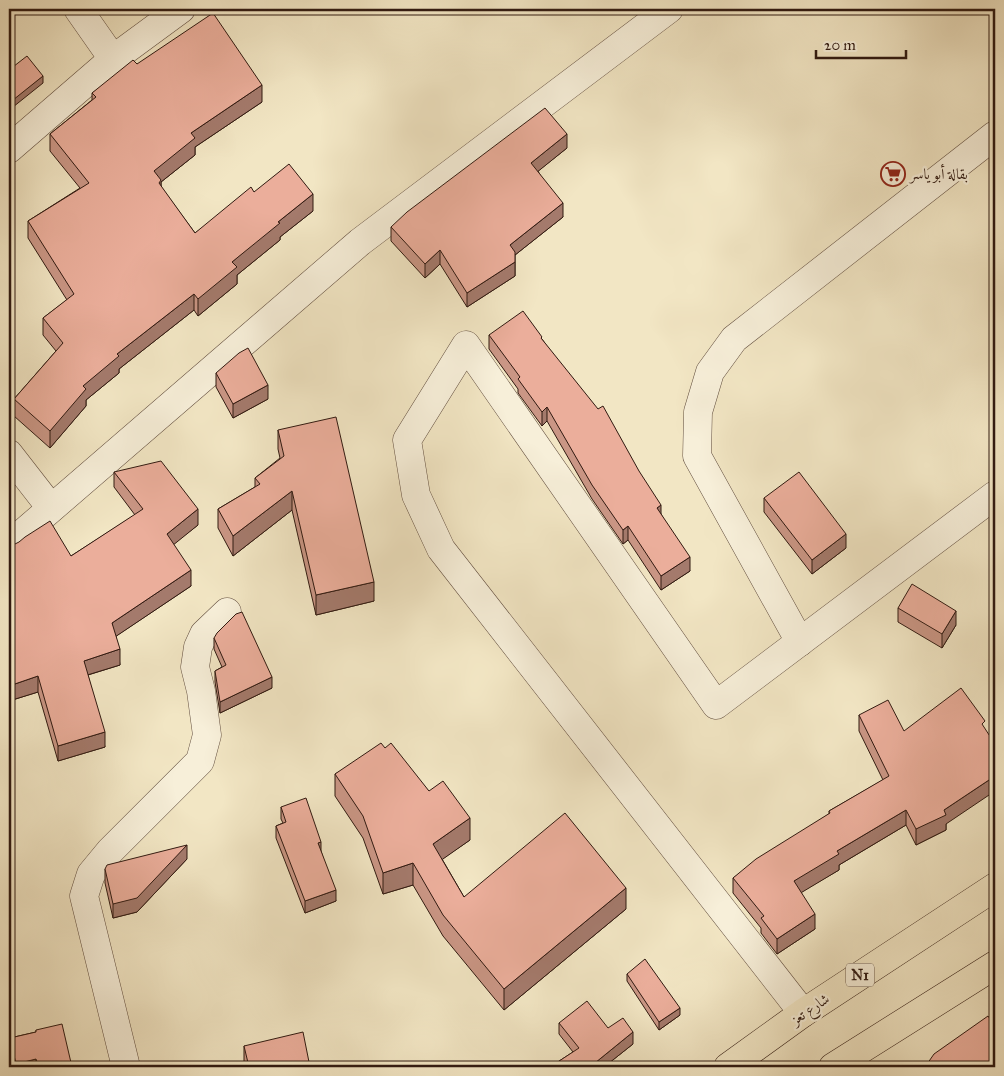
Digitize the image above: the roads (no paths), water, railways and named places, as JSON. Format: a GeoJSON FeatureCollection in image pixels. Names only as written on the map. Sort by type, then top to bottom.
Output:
{"type":"FeatureCollection","features":[{"type":"Feature","properties":{"kind":"highway","name":"شارع تعز"},"geometry":{"type":"LineString","coordinates":[[728,1067],[803,1013],[995,888]]}},
{"type":"Feature","properties":{"kind":"highway"},"geometry":{"type":"LineString","coordinates":[[833,1067],[995,964]]}},
{"type":"Feature","properties":{"kind":"street"},"geometry":{"type":"LineString","coordinates":[[78,9],[113,60]]}},
{"type":"Feature","properties":{"kind":"street"},"geometry":{"type":"LineString","coordinates":[[9,149],[113,60],[181,9]]}},
{"type":"Feature","properties":{"kind":"street"},"geometry":{"type":"LineString","coordinates":[[9,544],[360,242],[657,12]]}},
{"type":"Feature","properties":{"kind":"street"},"geometry":{"type":"LineString","coordinates":[[800,642],[697,456],[698,412],[710,372],[734,339],[995,135]]}},
{"type":"Feature","properties":{"kind":"street"},"geometry":{"type":"LineString","coordinates":[[803,1013],[442,549],[416,495],[407,440],[466,345],[716,705],[995,495]]}},
{"type":"Feature","properties":{"kind":"street"},"geometry":{"type":"LineString","coordinates":[[9,454],[51,508]]}},
{"type":"Feature","properties":{"kind":"street"},"geometry":{"type":"LineString","coordinates":[[126,1067],[84,896],[91,874],[110,851],[200,761],[207,735],[201,691],[195,667],[198,646],[204,634],[227,612]]}},
{"type":"Feature","properties":{"kind":"place","name":"بقالة أبو ياسر"},"geometry":{"type":"Point","coordinates":[893,174]}}]}
